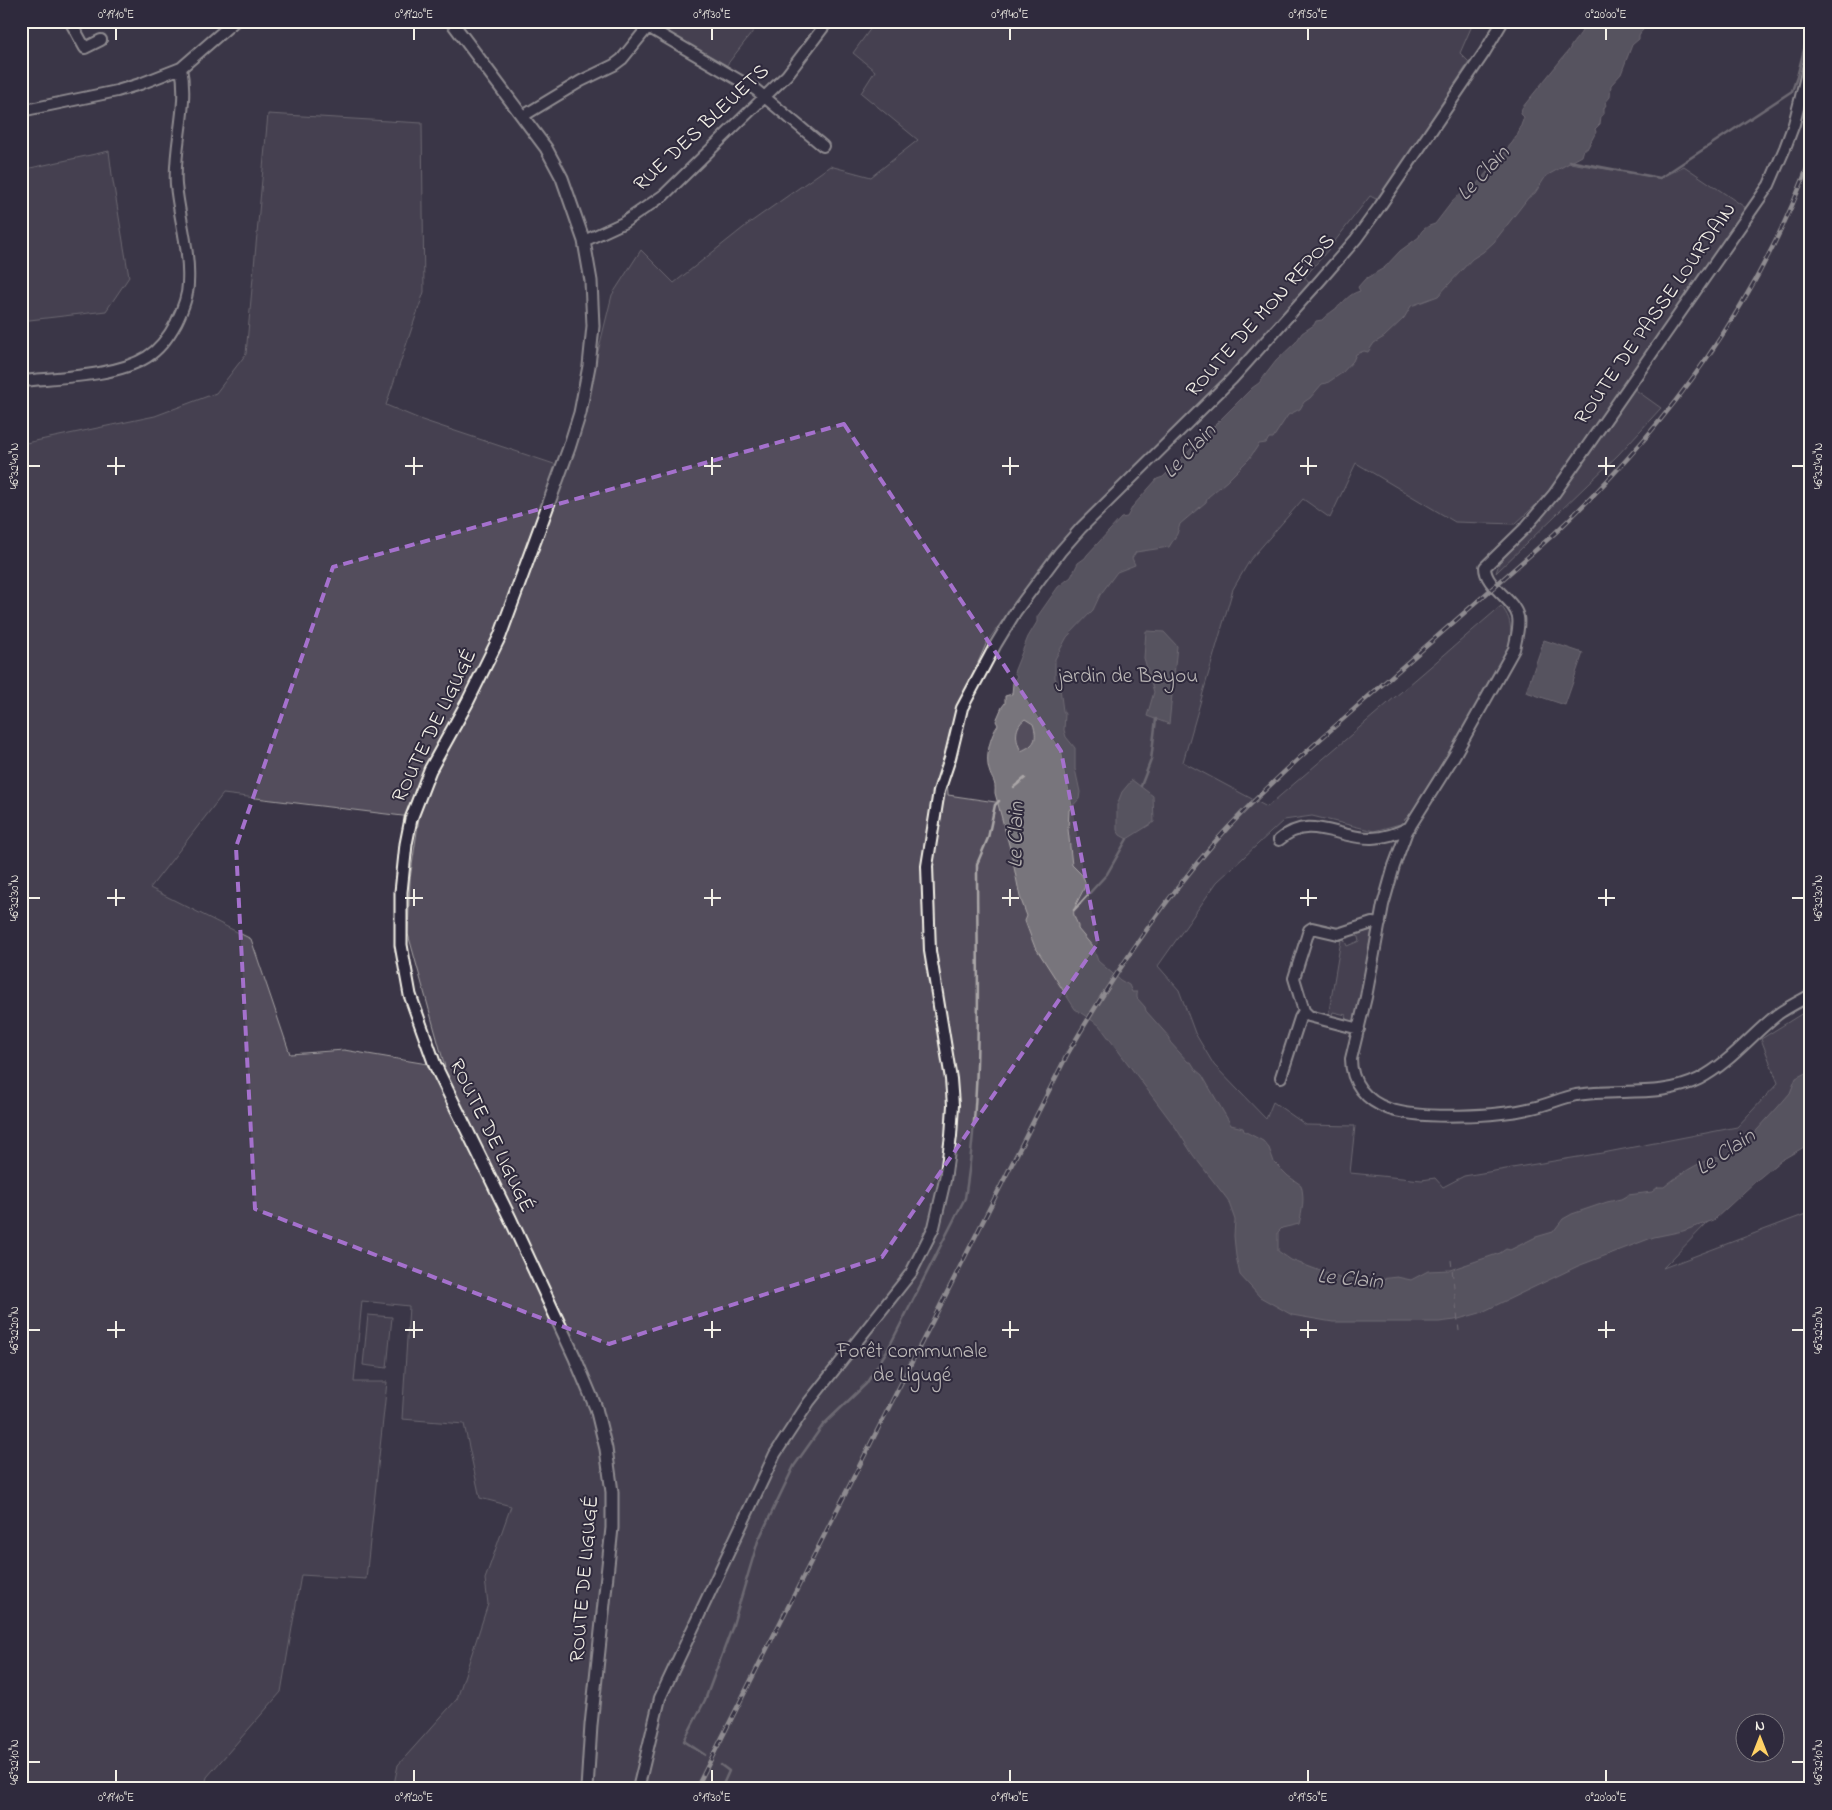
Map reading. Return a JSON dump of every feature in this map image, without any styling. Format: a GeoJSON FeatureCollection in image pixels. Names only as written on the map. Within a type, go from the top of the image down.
{"type":"FeatureCollection","features":[{"type":"Feature","properties":{"kind":"street"},"geometry":{"type":"LineString","coordinates":[[70,21],[85,48],[101,40]]}},
{"type":"Feature","properties":{"kind":"street"},"geometry":{"type":"LineString","coordinates":[[21,111],[117,91],[181,68],[235,21]]}},
{"type":"Feature","properties":{"kind":"street","name":"ROUTE DE LIGUGÉ"},"geometry":{"type":"LineString","coordinates":[[451,21],[546,148],[562,178],[584,241],[591,281],[593,326],[589,366],[580,413],[500,636],[430,770],[411,819],[406,844],[401,910],[402,945],[410,996],[435,1065],[510,1218],[575,1358],[596,1408],[606,1449],[612,1492],[612,1528],[591,1724],[587,1789]]}},
{"type":"Feature","properties":{"kind":"street","name":"RUE DES BLEUETS"},"geometry":{"type":"LineString","coordinates":[[584,241],[623,222],[664,194],[787,75],[828,21]]}},
{"type":"Feature","properties":{"kind":"street","name":"ROUTE DE MON REPOS"},"geometry":{"type":"LineString","coordinates":[[638,1789],[660,1698],[775,1454],[814,1396],[911,1273],[934,1227],[951,1136],[953,1105],[951,1079],[930,951],[927,866],[939,792],[950,758],[962,708],[1016,611],[1081,528],[1232,379],[1356,239],[1484,53],[1503,21]]}},
{"type":"Feature","properties":{"kind":"street"},"geometry":{"type":"LineString","coordinates":[[523,116],[580,81],[614,65],[622,59],[650,24],[756,90],[823,146]]}},
{"type":"Feature","properties":{"kind":"street","name":"ROUTE DE PASSE LOURDAIN"},"geometry":{"type":"LineString","coordinates":[[1410,827],[1454,756],[1514,649],[1518,616],[1514,608],[1486,574],[1485,567],[1525,528],[1554,494],[1769,185],[1786,148],[1794,124],[1811,57]]}},
{"type":"Feature","properties":{"kind":"street"},"geometry":{"type":"LineString","coordinates":[[21,381],[109,372],[148,357],[170,334],[181,312],[188,284],[187,257],[176,184],[183,92],[181,68]]}},
{"type":"Feature","properties":{"kind":"street"},"geometry":{"type":"LineString","coordinates":[[1279,840],[1289,832],[1306,827],[1371,839],[1393,834],[1410,827]]}},
{"type":"Feature","properties":{"kind":"street"},"geometry":{"type":"LineString","coordinates":[[1410,827],[1394,866],[1351,1059],[1351,1069],[1355,1083],[1363,1093],[1389,1109],[1412,1114],[1486,1114],[1532,1108],[1576,1095],[1673,1088],[1688,1083],[1722,1065],[1778,1014],[1811,995]]}},
{"type":"Feature","properties":{"kind":"street"},"geometry":{"type":"LineString","coordinates":[[1359,1029],[1309,1016],[1304,1011],[1294,978],[1309,930],[1312,928],[1338,934],[1372,923],[1380,924]]}},
{"type":"Feature","properties":{"kind":"street"},"geometry":{"type":"LineString","coordinates":[[1281,1077],[1304,1011]]}},
{"type":"Feature","properties":{"kind":"highlighted area"},"geometry":{"type":"Polygon","coordinates":[[[844,424],[1061,751],[1098,943],[882,1257],[609,1344],[255,1209],[236,847],[333,567],[844,424]]]}},
{"type":"Feature","properties":{"kind":"green space"},"geometry":{"type":"Polygon","coordinates":[[[661,21],[761,21],[726,66],[666,34],[659,24],[661,21]]]}},
{"type":"Feature","properties":{"kind":"green space","name":"Forêt communale de Ligugé"},"geometry":{"type":"Polygon","coordinates":[[[876,21],[1474,21],[1460,53],[1469,62],[1378,200],[1370,196],[1305,277],[1310,285],[1222,382],[1064,540],[1029,583],[987,642],[956,713],[946,756],[948,795],[1009,804],[1012,725],[1076,605],[1540,158],[1660,178],[1684,166],[1746,208],[1549,493],[1515,524],[1455,522],[1356,463],[1330,518],[1303,499],[1250,560],[1233,589],[1183,762],[1267,807],[1501,606],[1509,619],[1511,631],[1506,659],[1411,813],[1400,824],[1374,831],[1312,816],[1284,820],[1217,882],[1158,966],[1179,990],[1195,1033],[1214,1065],[1266,1119],[1273,1102],[1306,1125],[1355,1126],[1350,1173],[1422,1180],[1435,1178],[1443,1187],[1464,1176],[1608,1152],[1737,1127],[1778,1083],[1761,1039],[1811,1008],[1811,1117],[1663,1268],[1811,1212],[1811,1789],[393,1789],[398,1765],[457,1699],[488,1604],[485,1579],[511,1506],[480,1498],[464,1424],[402,1419],[409,1306],[362,1301],[354,1382],[387,1382],[366,1579],[301,1575],[281,1692],[207,1777],[204,1789],[21,1789],[21,444],[155,416],[216,393],[246,354],[268,114],[422,123],[424,292],[386,405],[422,420],[569,469],[612,295],[641,250],[674,283],[748,224],[830,166],[871,177],[918,140],[861,93],[875,71],[853,53],[876,21]],[[223,794],[150,888],[251,939],[290,1054],[344,1050],[445,1067],[408,934],[410,879],[419,818],[223,794]]]}},
{"type":"Feature","properties":{"kind":"green space"},"geometry":{"type":"Polygon","coordinates":[[[109,151],[129,277],[106,311],[21,321],[21,170],[109,151]]]}},
{"type":"Feature","properties":{"kind":"green space"},"geometry":{"type":"Polygon","coordinates":[[[1633,388],[1661,408],[1618,455],[1496,573],[1499,563],[1570,481],[1633,388]]]}},
{"type":"Feature","properties":{"kind":"green space"},"geometry":{"type":"Polygon","coordinates":[[[1372,930],[1356,1020],[1351,1022],[1345,1021],[1346,1015],[1333,1012],[1331,1018],[1328,1017],[1341,940],[1344,939],[1347,946],[1359,941],[1357,934],[1372,930]]]}},
{"type":"Feature","properties":{"kind":"green space"},"geometry":{"type":"Polygon","coordinates":[[[368,1315],[392,1317],[387,1368],[363,1365],[368,1315]]]}},
{"type":"Feature","properties":{"kind":"water","name":"Le Clain"},"geometry":{"type":"Polygon","coordinates":[[[1585,21],[1648,21],[1639,35],[1639,39],[1632,45],[1621,74],[1611,85],[1610,97],[1605,103],[1604,114],[1601,116],[1600,124],[1595,129],[1596,132],[1587,149],[1584,149],[1582,156],[1546,176],[1535,193],[1528,198],[1494,242],[1472,259],[1438,296],[1411,306],[1404,318],[1384,337],[1374,343],[1368,352],[1364,351],[1356,354],[1353,361],[1342,373],[1327,383],[1322,384],[1304,402],[1300,409],[1288,415],[1273,438],[1269,438],[1266,443],[1259,444],[1249,459],[1208,497],[1206,502],[1180,524],[1177,534],[1169,547],[1136,552],[1132,558],[1135,565],[1117,572],[1100,595],[1093,610],[1067,637],[1055,659],[1055,678],[1060,688],[1065,714],[1064,730],[1066,737],[1075,748],[1075,769],[1080,792],[1079,799],[1069,810],[1068,829],[1072,865],[1082,875],[1086,883],[1075,906],[1074,915],[1078,929],[1093,947],[1098,961],[1120,980],[1129,985],[1132,992],[1137,992],[1137,998],[1170,1038],[1170,1042],[1202,1075],[1231,1125],[1243,1128],[1244,1131],[1263,1141],[1269,1148],[1274,1162],[1288,1176],[1301,1185],[1303,1200],[1299,1224],[1282,1228],[1278,1232],[1278,1251],[1291,1260],[1342,1279],[1360,1278],[1364,1281],[1397,1277],[1411,1280],[1428,1271],[1450,1270],[1500,1253],[1506,1249],[1510,1250],[1536,1237],[1553,1232],[1563,1219],[1572,1214],[1621,1199],[1628,1195],[1652,1192],[1658,1187],[1664,1187],[1694,1166],[1714,1158],[1729,1157],[1729,1153],[1748,1140],[1790,1093],[1796,1078],[1811,1070],[1811,1143],[1780,1161],[1714,1220],[1683,1231],[1654,1237],[1578,1266],[1480,1313],[1439,1322],[1333,1322],[1292,1315],[1260,1297],[1240,1275],[1234,1236],[1235,1220],[1228,1200],[1099,1025],[1075,1009],[1034,945],[1025,921],[1027,916],[1020,897],[1011,852],[989,770],[989,747],[998,725],[996,721],[1005,703],[1005,696],[1012,694],[1013,683],[1017,676],[1014,672],[1028,637],[1037,622],[1037,617],[1058,587],[1071,577],[1078,563],[1085,558],[1121,518],[1127,517],[1133,506],[1157,479],[1163,477],[1259,383],[1302,333],[1314,325],[1316,321],[1322,320],[1349,296],[1360,291],[1358,287],[1365,279],[1384,268],[1400,251],[1419,237],[1423,230],[1435,224],[1455,198],[1460,194],[1469,193],[1512,143],[1518,134],[1524,117],[1521,114],[1522,108],[1569,50],[1584,26],[1585,21]],[[1025,719],[1017,730],[1021,751],[1034,741],[1033,724],[1025,719]]]}},
{"type":"Feature","properties":{"kind":"water"},"geometry":{"type":"Polygon","coordinates":[[[1146,631],[1164,632],[1177,646],[1169,724],[1147,716],[1154,692],[1144,658],[1146,631]]]}},
{"type":"Feature","properties":{"kind":"water"},"geometry":{"type":"Polygon","coordinates":[[[1544,640],[1583,653],[1565,705],[1526,692],[1544,640]]]}},
{"type":"Feature","properties":{"kind":"water"},"geometry":{"type":"Polygon","coordinates":[[[1132,780],[1153,796],[1154,822],[1127,839],[1120,835],[1117,830],[1117,805],[1122,792],[1132,780]]]}},
{"type":"Feature","properties":{"kind":"waterway"},"geometry":{"type":"LineString","coordinates":[[1569,161],[1660,178],[1792,91],[1811,22]]}},
{"type":"Feature","properties":{"kind":"waterway"},"geometry":{"type":"LineString","coordinates":[[1141,786],[1151,760],[1156,719]]}},
{"type":"Feature","properties":{"kind":"waterway"},"geometry":{"type":"LineString","coordinates":[[1014,787],[1025,778]]}},
{"type":"Feature","properties":{"kind":"waterway","name":"Le Clain"},"geometry":{"type":"LineString","coordinates":[[705,1755],[684,1741],[705,1700],[732,1628],[758,1541],[794,1466],[823,1425],[866,1384],[888,1349],[965,1198],[971,1157],[977,1073],[977,864],[988,838],[995,805],[999,801]]}},
{"type":"Feature","properties":{"kind":"waterway"},"geometry":{"type":"LineString","coordinates":[[1074,910],[1107,874],[1127,839]]}},
{"type":"Feature","properties":{"kind":"waterway"},"geometry":{"type":"LineString","coordinates":[[721,1765],[729,1771],[721,1789]]}},
{"type":"Feature","properties":{"kind":"ferry route"},"geometry":{"type":"LineString","coordinates":[[1451,1260],[1459,1331]]}},
{"type":"Feature","properties":{"kind":"railway"},"geometry":{"type":"LineString","coordinates":[[696,1789],[1068,1053],[1136,945],[1193,868],[1250,804],[1328,732],[1555,533],[1635,450],[1705,361],[1736,313],[1764,264],[1789,212],[1811,158]]}},
{"type":"Feature","properties":{"kind":"park label","name":"jardin de Bayou"},"geometry":{"type":"Point","coordinates":[1128,677]}}]}
